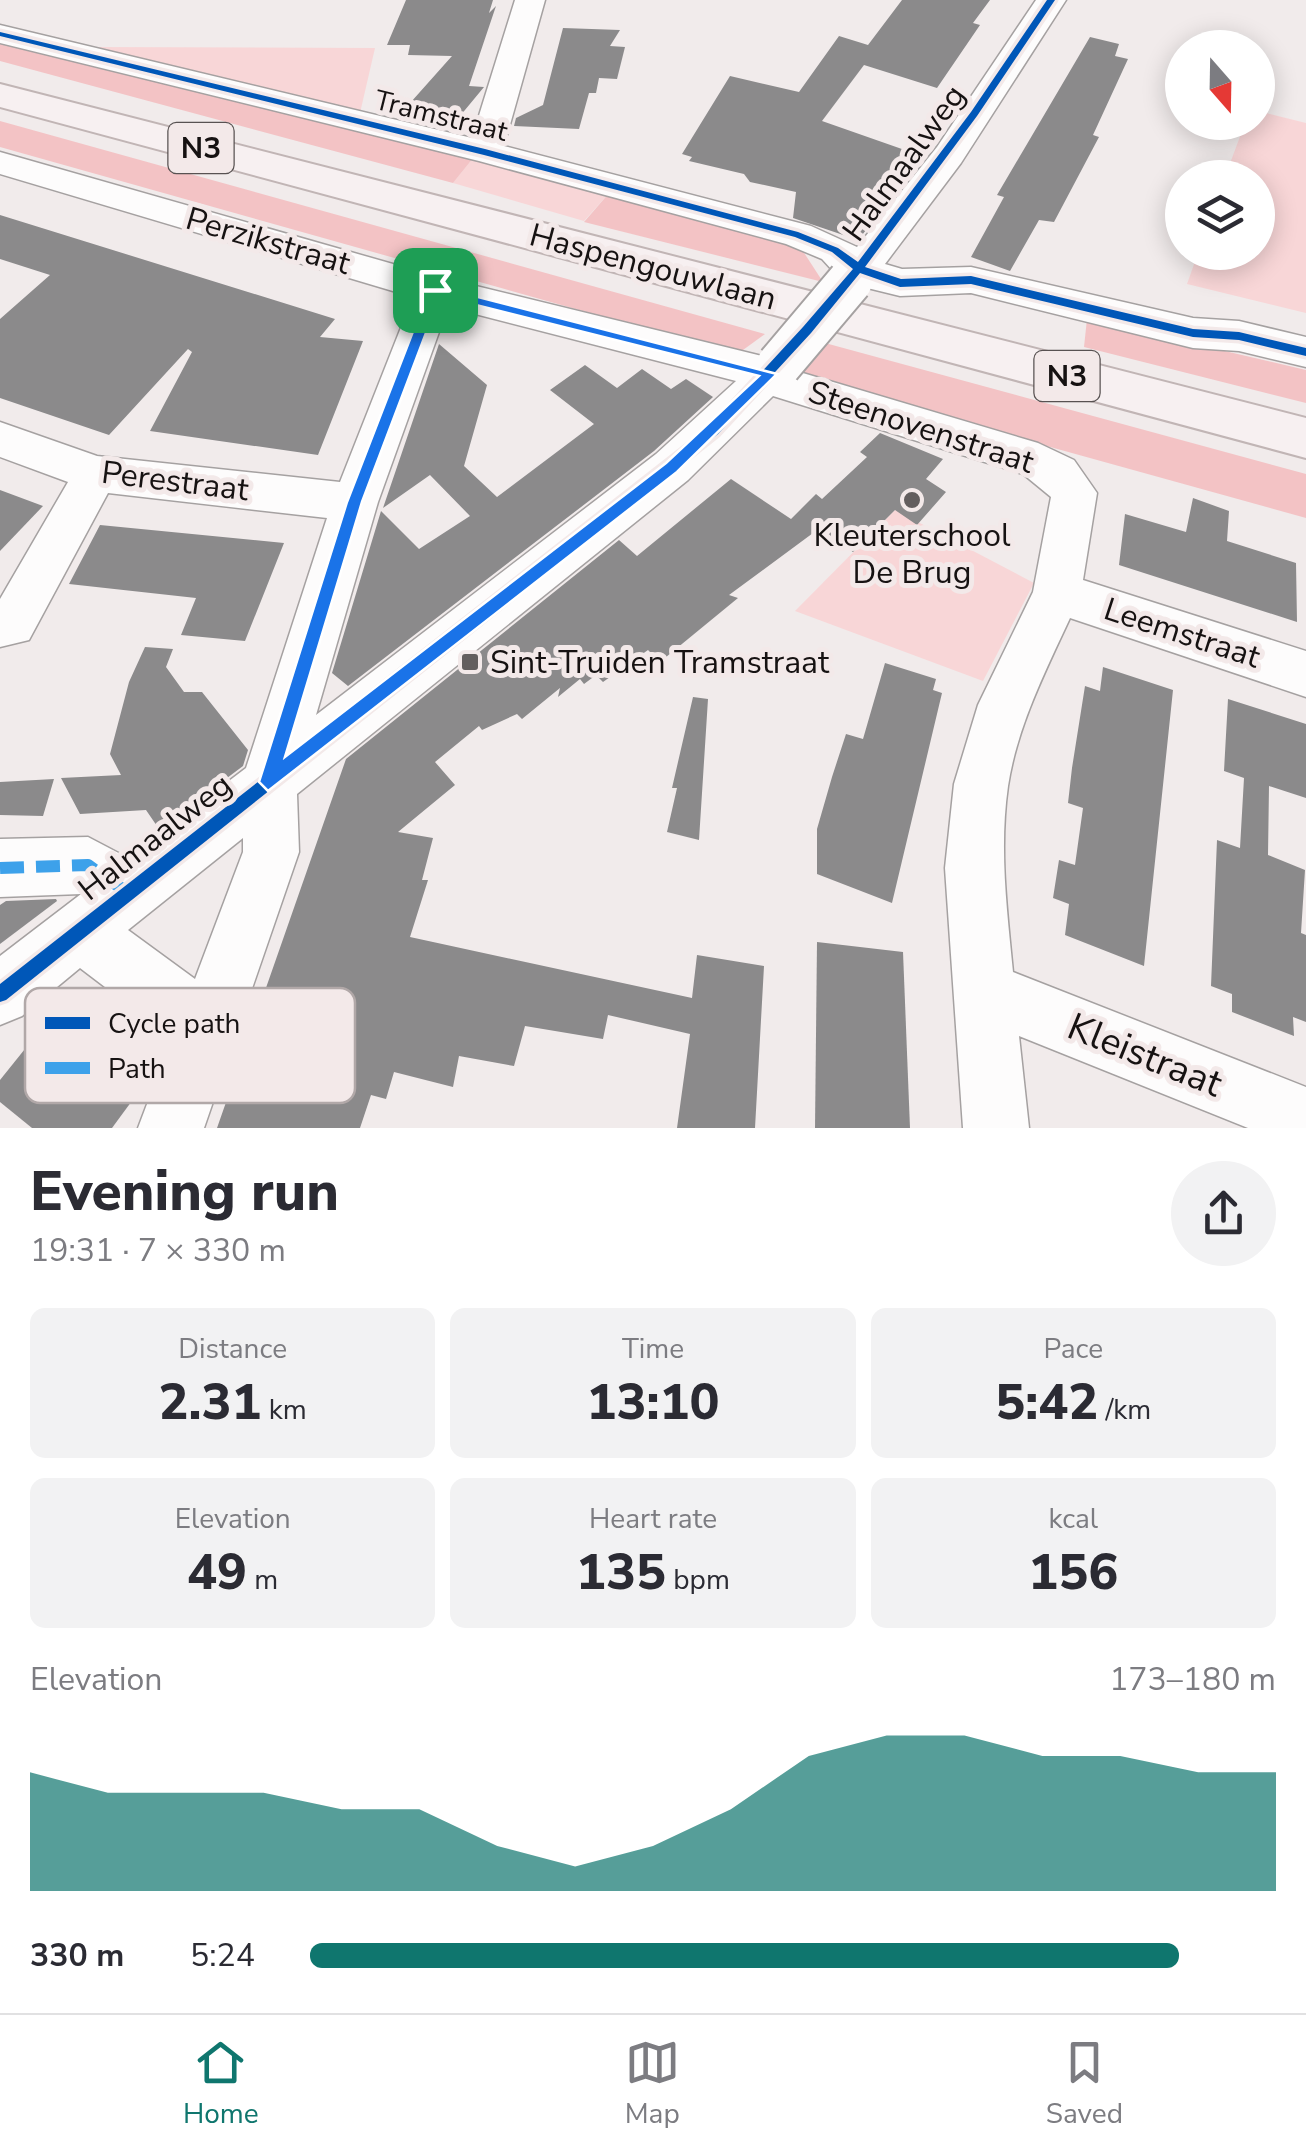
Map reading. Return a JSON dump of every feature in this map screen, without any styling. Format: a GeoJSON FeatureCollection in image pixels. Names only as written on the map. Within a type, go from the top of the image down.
{"type":"FeatureCollection","features":[{"type":"Feature","properties":{"kind":"main road","name":"Haspengouwlaan"},"geometry":{"type":"LineString","coordinates":[[0,95],[1306,438]]}},
{"type":"Feature","properties":{"kind":"street","name":"Tramstraat"},"geometry":{"type":"LineString","coordinates":[[485,152],[530,0]]}},
{"type":"Feature","properties":{"kind":"street","name":"Halmaalweg"},"geometry":{"type":"LineString","coordinates":[[0,994],[672,467],[772,372],[858,271],[949,155],[1050,0]]}},
{"type":"Feature","properties":{"kind":"street","name":"Tramstraat"},"geometry":{"type":"LineString","coordinates":[[0,34],[485,152],[798,236],[835,250],[858,271],[900,283],[971,280],[1193,333],[1239,336],[1306,352]]}},
{"type":"Feature","properties":{"kind":"street","name":"Perzikstraat"},"geometry":{"type":"LineString","coordinates":[[0,163],[435,290],[772,372]]}},
{"type":"Feature","properties":{"kind":"street"},"geometry":{"type":"LineString","coordinates":[[222,988],[270,852],[268,782],[354,502],[435,290]]}},
{"type":"Feature","properties":{"kind":"street","name":"Steenovenstraat"},"geometry":{"type":"LineString","coordinates":[[772,372],[1038,461],[1058,473],[1074,494],[1057,593],[1004,705],[981,784],[974,868],[996,1128]]}},
{"type":"Feature","properties":{"kind":"street","name":"Perestraat"},"geometry":{"type":"LineString","coordinates":[[0,438],[96,474],[354,502]]}},
{"type":"Feature","properties":{"kind":"street"},"geometry":{"type":"LineString","coordinates":[[0,626],[12,624],[96,474]]}},
{"type":"Feature","properties":{"kind":"street","name":"Leemstraat"},"geometry":{"type":"LineString","coordinates":[[1057,593],[1306,674]]}},
{"type":"Feature","properties":{"kind":"street"},"geometry":{"type":"LineString","coordinates":[[0,868],[88,864],[128,893]]}},
{"type":"Feature","properties":{"kind":"street"},"geometry":{"type":"LineString","coordinates":[[80,931],[157,988]]}},
{"type":"Feature","properties":{"kind":"street","name":"Kleistraat"},"geometry":{"type":"LineString","coordinates":[[983,991],[1306,1120]]}},
{"type":"Feature","properties":{"kind":"street"},"geometry":{"type":"LineString","coordinates":[[170,1128],[179,1103]]}},
{"type":"Feature","properties":{"kind":"shaded area"},"geometry":{"type":"Polygon","coordinates":[[[0,44],[474,157],[453,183],[0,61],[0,44]]]}},
{"type":"Feature","properties":{"kind":"shaded area"},"geometry":{"type":"Polygon","coordinates":[[[85,47],[375,48],[360,113],[85,47]]]}},
{"type":"Feature","properties":{"kind":"shaded area"},"geometry":{"type":"Polygon","coordinates":[[[1275,115],[1306,123],[1306,313],[1187,284],[1192,270],[1275,270],[1275,160],[1231,160],[1239,140],[1275,140],[1275,115]]]}},
{"type":"Feature","properties":{"kind":"shaded area"},"geometry":{"type":"Polygon","coordinates":[[[0,121],[765,334],[743,350],[725,351],[0,147],[0,121]]]}},
{"type":"Feature","properties":{"kind":"shaded area"},"geometry":{"type":"Polygon","coordinates":[[[474,157],[610,192],[584,221],[453,183],[474,157]]]}},
{"type":"Feature","properties":{"kind":"shaded area"},"geometry":{"type":"Polygon","coordinates":[[[610,192],[799,245],[823,282],[584,222],[610,192]]]}},
{"type":"Feature","properties":{"kind":"shaded area"},"geometry":{"type":"Polygon","coordinates":[[[1087,319],[1306,370],[1306,403],[1084,347],[1087,319]]]}},
{"type":"Feature","properties":{"kind":"shaded area"},"geometry":{"type":"Polygon","coordinates":[[[825,343],[1306,474],[1306,518],[795,376],[825,343]]]}},
{"type":"Feature","properties":{"kind":"shaded area"},"geometry":{"type":"Polygon","coordinates":[[[895,510],[1034,583],[983,681],[795,611],[895,510]]]}},
{"type":"Feature","properties":{"kind":"building"},"geometry":{"type":"Polygon","coordinates":[[[406,0],[493,0],[489,13],[496,6],[469,86],[484,87],[460,116],[411,102],[452,56],[408,55],[410,45],[387,45],[406,0]]]}},
{"type":"Feature","properties":{"kind":"building"},"geometry":{"type":"Polygon","coordinates":[[[902,0],[990,0],[973,23],[980,25],[937,88],[864,65],[822,121],[919,155],[903,176],[865,208],[879,214],[858,240],[793,218],[796,192],[750,182],[744,174],[689,161],[692,157],[682,154],[730,76],[799,92],[839,36],[868,45],[902,0]]]}},
{"type":"Feature","properties":{"kind":"building"},"geometry":{"type":"Polygon","coordinates":[[[563,28],[620,30],[610,46],[625,47],[617,79],[599,78],[596,93],[589,93],[579,129],[514,126],[516,118],[543,105],[563,28]]]}},
{"type":"Feature","properties":{"kind":"building"},"geometry":{"type":"Polygon","coordinates":[[[1090,37],[1119,44],[1115,56],[1128,59],[1093,135],[1099,137],[1054,222],[1039,220],[1010,271],[971,257],[1004,197],[997,195],[1090,37]]]}},
{"type":"Feature","properties":{"kind":"building"},"geometry":{"type":"Polygon","coordinates":[[[0,215],[335,319],[320,337],[363,341],[318,455],[150,431],[192,352],[188,349],[109,435],[0,398],[0,319],[50,275],[0,259],[0,215]]]}},
{"type":"Feature","properties":{"kind":"building"},"geometry":{"type":"Polygon","coordinates":[[[439,344],[487,385],[464,466],[497,497],[594,424],[550,390],[585,365],[617,388],[642,369],[671,389],[686,379],[713,397],[654,451],[348,686],[332,673],[381,511],[419,549],[470,516],[430,475],[383,508],[439,344]]]}},
{"type":"Feature","properties":{"kind":"building"},"geometry":{"type":"Polygon","coordinates":[[[880,433],[943,459],[926,479],[946,492],[917,525],[895,510],[853,552],[826,533],[832,519],[729,595],[738,598],[660,662],[648,650],[603,682],[596,675],[584,684],[580,679],[558,697],[560,688],[522,719],[517,714],[482,730],[479,726],[435,762],[455,785],[398,832],[433,838],[422,880],[428,880],[410,937],[692,998],[697,955],[764,966],[755,1128],[677,1128],[690,1034],[608,1015],[603,1039],[525,1026],[514,1066],[459,1056],[453,1087],[394,1072],[386,1099],[371,1095],[360,1128],[217,1128],[226,1103],[355,1103],[355,988],[266,988],[346,759],[619,540],[637,556],[731,479],[791,519],[816,494],[822,499],[867,457],[860,452],[880,433]]]}},
{"type":"Feature","properties":{"kind":"building"},"geometry":{"type":"Polygon","coordinates":[[[0,490],[43,506],[0,551],[0,490]]]}},
{"type":"Feature","properties":{"kind":"building"},"geometry":{"type":"Polygon","coordinates":[[[1193,498],[1229,511],[1227,541],[1296,563],[1297,622],[1119,565],[1125,514],[1186,532],[1193,498]]]}},
{"type":"Feature","properties":{"kind":"building"},"geometry":{"type":"Polygon","coordinates":[[[100,525],[284,543],[245,641],[181,635],[196,598],[69,584],[100,525]]]}},
{"type":"Feature","properties":{"kind":"building"},"geometry":{"type":"Polygon","coordinates":[[[145,647],[173,649],[166,667],[184,692],[202,692],[248,750],[243,766],[159,829],[146,810],[80,814],[61,778],[121,775],[110,754],[129,682],[145,647]]]}},
{"type":"Feature","properties":{"kind":"building"},"geometry":{"type":"Polygon","coordinates":[[[885,663],[936,679],[933,690],[942,693],[892,903],[817,874],[817,829],[832,777],[846,734],[863,739],[885,663]]]}},
{"type":"Feature","properties":{"kind":"building"},"geometry":{"type":"Polygon","coordinates":[[[1103,667],[1173,690],[1144,966],[1065,935],[1069,904],[1053,898],[1059,860],[1075,865],[1083,808],[1068,803],[1072,768],[1085,686],[1100,691],[1103,667]]]}},
{"type":"Feature","properties":{"kind":"building"},"geometry":{"type":"Polygon","coordinates":[[[693,697],[708,699],[699,840],[667,832],[677,788],[672,788],[693,697]]]}},
{"type":"Feature","properties":{"kind":"building"},"geometry":{"type":"Polygon","coordinates":[[[1228,699],[1306,724],[1306,798],[1269,786],[1268,855],[1305,870],[1301,933],[1306,935],[1306,1022],[1293,1017],[1294,1036],[1232,1012],[1232,994],[1211,986],[1217,840],[1240,848],[1244,778],[1224,771],[1228,699]]]}},
{"type":"Feature","properties":{"kind":"building"},"geometry":{"type":"Polygon","coordinates":[[[54,779],[43,816],[0,815],[0,782],[54,779]]]}},
{"type":"Feature","properties":{"kind":"building"},"geometry":{"type":"Polygon","coordinates":[[[56,899],[0,944],[0,905],[6,901],[56,899]]]}},
{"type":"Feature","properties":{"kind":"building"},"geometry":{"type":"Polygon","coordinates":[[[817,942],[903,952],[910,1128],[815,1128],[817,942]]]}},
{"type":"Feature","properties":{"kind":"building"},"geometry":{"type":"Polygon","coordinates":[[[25,1049],[25,1103],[130,1103],[112,1128],[32,1128],[0,1102],[0,1080],[25,1049]]]}},
{"type":"Feature","properties":{"kind":"marked path"},"geometry":{"type":"LineString","coordinates":[[0,868],[88,865],[128,893]]}},
{"type":"Feature","properties":{"kind":"cycle path"},"geometry":{"type":"LineString","coordinates":[[0,994],[714,431],[851,278],[934,170],[1051,0]]}},
{"type":"Feature","properties":{"kind":"cycle path"},"geometry":{"type":"LineString","coordinates":[[0,34],[485,152],[798,235],[835,250],[860,269],[900,283],[971,280],[1193,333],[1239,336],[1306,352]]}},
{"type":"Feature","properties":{"kind":"place","name":"Kleuterschool De Brug"},"geometry":{"type":"Point","coordinates":[912,500]}},
{"type":"Feature","properties":{"kind":"place","name":"Sint-Truiden Tramstraat"},"geometry":{"type":"Point","coordinates":[470,662]}},
{"type":"Feature","properties":{"kind":"route"},"geometry":{"type":"LineString","coordinates":[[435,290],[770,374],[672,467],[268,782],[354,502],[435,290]]}}]}
